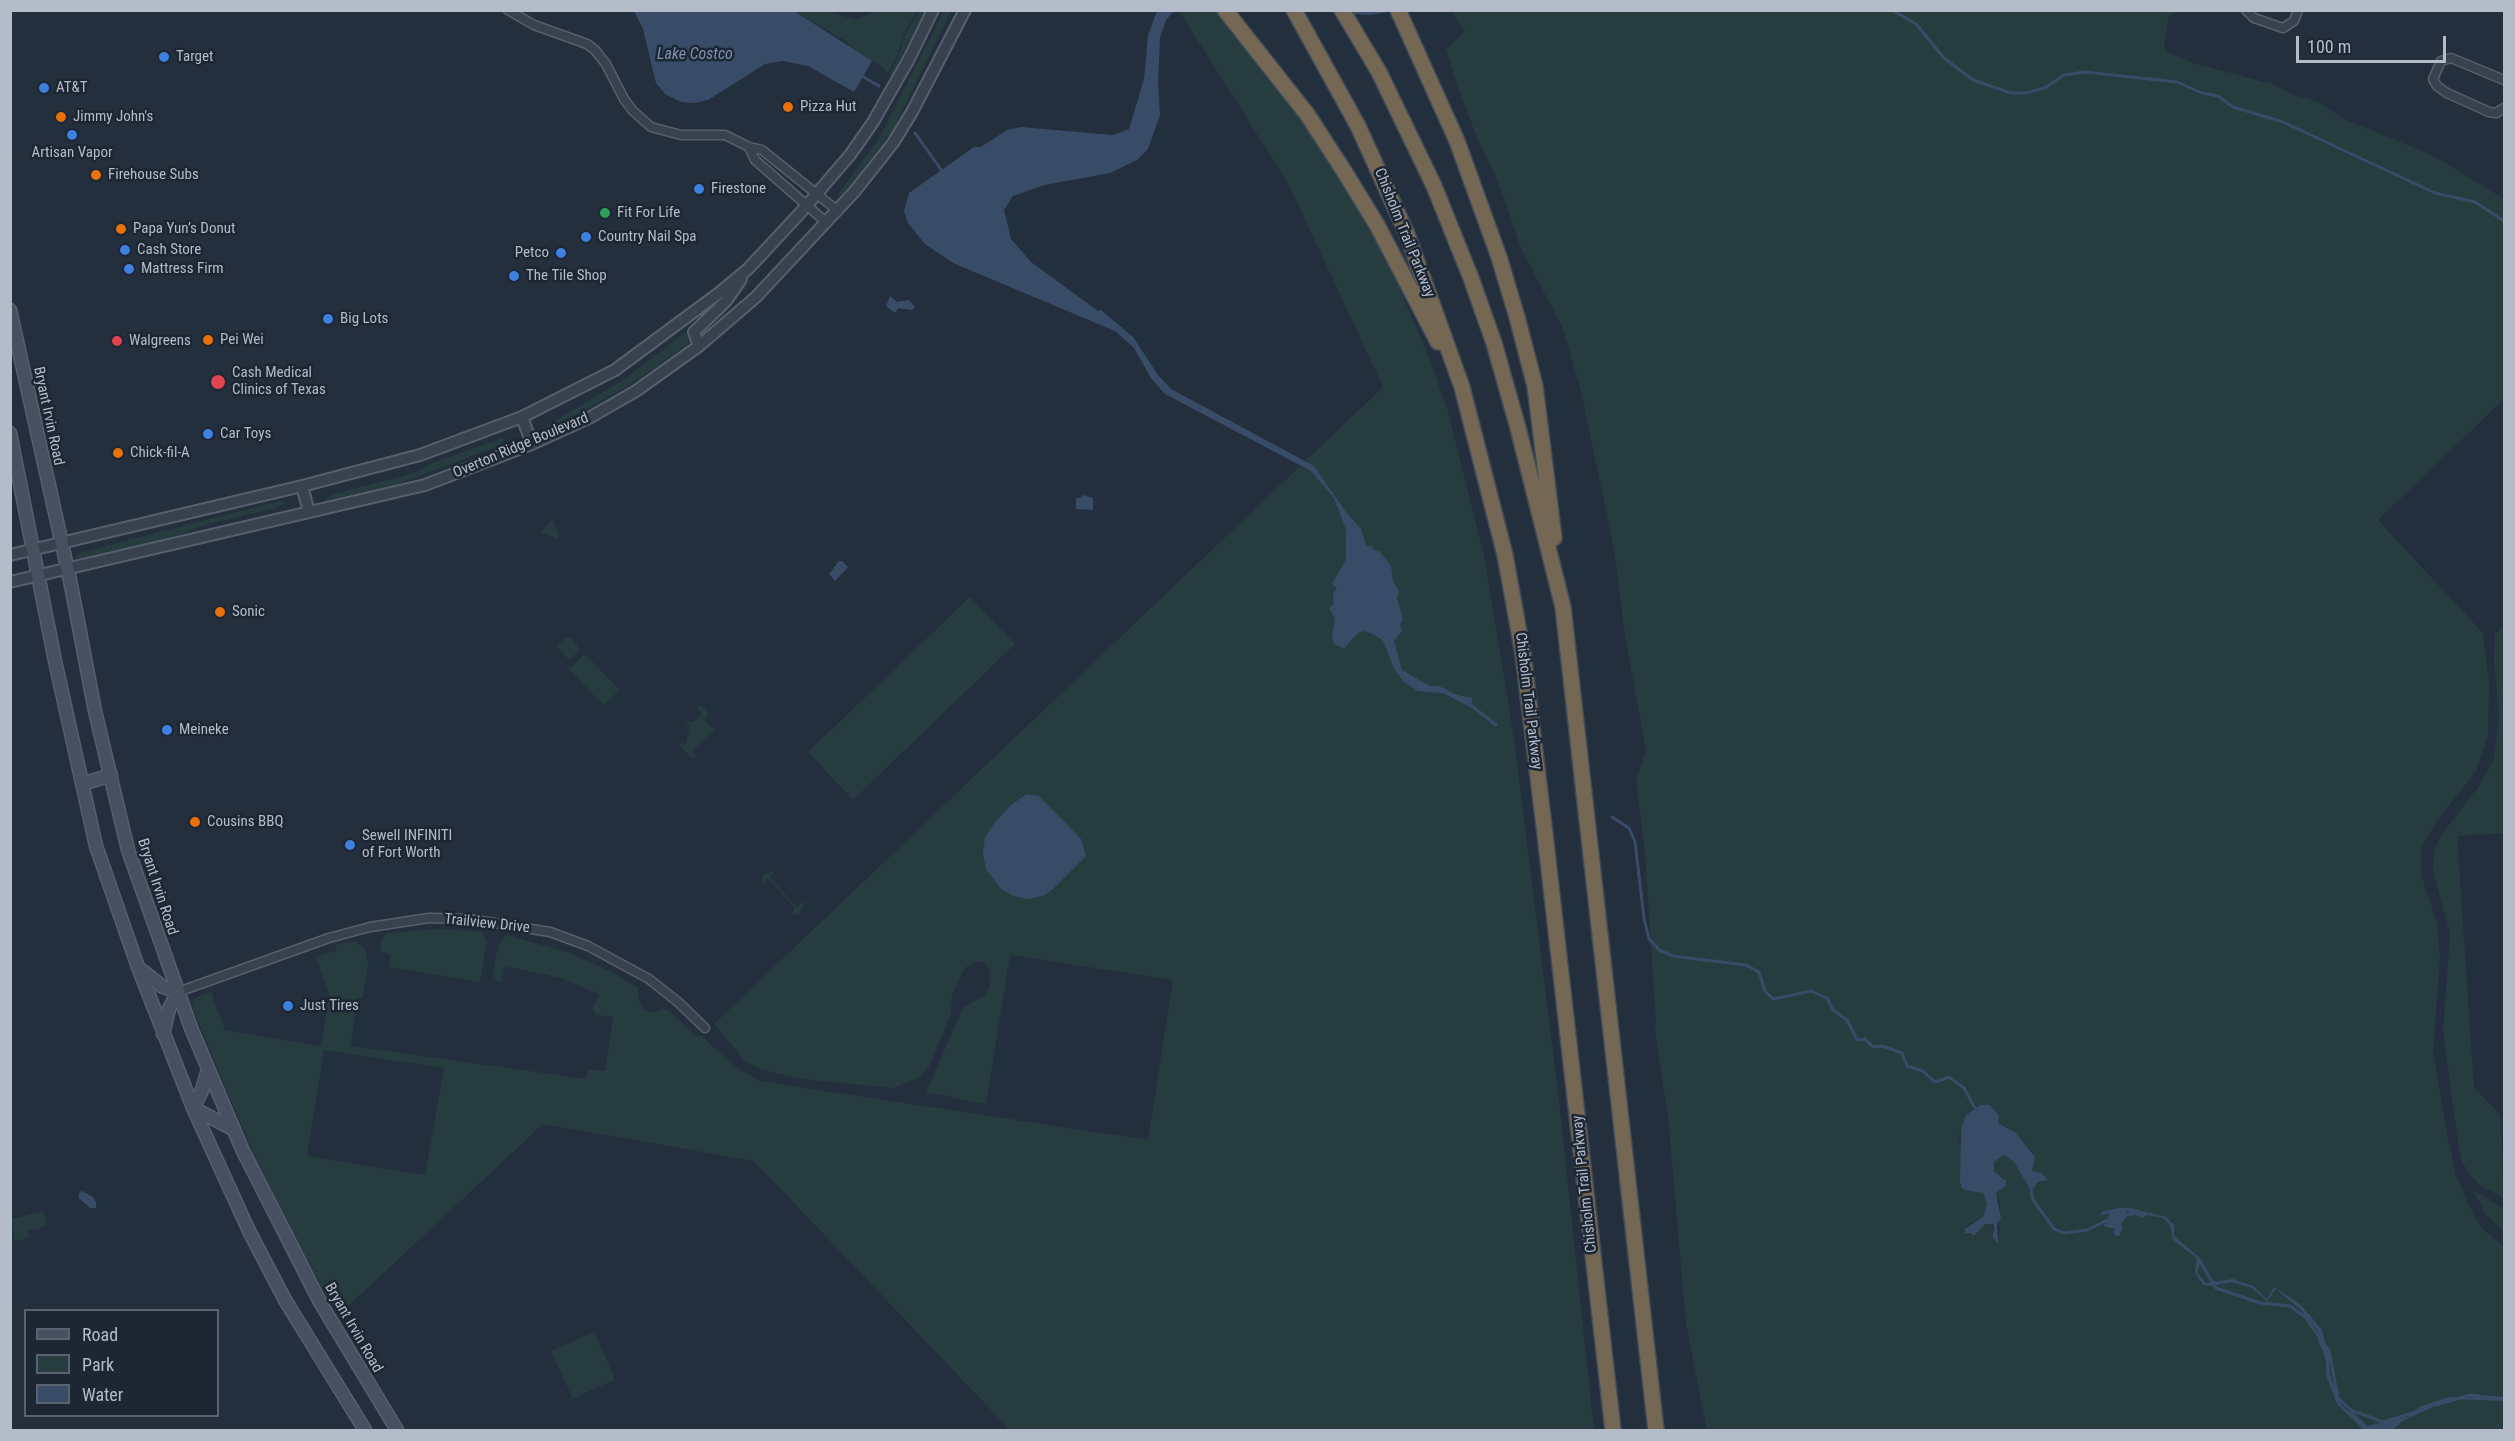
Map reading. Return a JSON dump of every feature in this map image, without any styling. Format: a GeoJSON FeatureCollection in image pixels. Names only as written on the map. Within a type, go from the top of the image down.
{"type":"FeatureCollection","features":[{"type":"Feature","properties":{"kind":"highway"},"geometry":{"type":"LineString","coordinates":[[1225,10],[1307,114],[1377,225],[1462,387]]}},
{"type":"Feature","properties":{"kind":"highway","name":"Chisholm Trail Parkway"},"geometry":{"type":"LineString","coordinates":[[1294,10],[1358,126],[1407,234],[1462,387],[1503,544],[1523,654],[1613,1430]]}},
{"type":"Feature","properties":{"kind":"highway"},"geometry":{"type":"LineString","coordinates":[[1342,10],[1379,72]]}},
{"type":"Feature","properties":{"kind":"highway"},"geometry":{"type":"LineString","coordinates":[[1348,10],[1406,127],[1461,251],[1494,343],[1563,607]]}},
{"type":"Feature","properties":{"kind":"highway"},"geometry":{"type":"LineString","coordinates":[[1398,10],[1442,105],[1478,196],[1535,386],[1563,607],[1656,1431]]}},
{"type":"Feature","properties":{"kind":"main road","name":"Bryant Irvin Road"},"geometry":{"type":"LineString","coordinates":[[10,310],[68,570],[95,711],[128,850],[177,992],[233,1129],[321,1304],[397,1431]]}},
{"type":"Feature","properties":{"kind":"main road"},"geometry":{"type":"LineString","coordinates":[[10,433],[96,846],[162,1035],[227,1185],[285,1300],[365,1431]]}},
{"type":"Feature","properties":{"kind":"main road"},"geometry":{"type":"LineString","coordinates":[[82,784],[111,775]]}},
{"type":"Feature","properties":{"kind":"main road"},"geometry":{"type":"LineString","coordinates":[[138,967],[163,987],[177,992],[169,1009],[162,1035]]}},
{"type":"Feature","properties":{"kind":"main road"},"geometry":{"type":"LineString","coordinates":[[193,1108],[201,1093],[208,1070]]}},
{"type":"Feature","properties":{"kind":"main road"},"geometry":{"type":"LineString","coordinates":[[193,1108],[233,1129]]}},
{"type":"Feature","properties":{"kind":"street"},"geometry":{"type":"LineString","coordinates":[[508,10],[534,25],[587,44],[595,50],[606,64],[624,99],[641,120],[651,127],[681,135],[725,135],[749,147],[762,150],[838,211]]}},
{"type":"Feature","properties":{"kind":"street","name":"Overton Ridge Boulevard"},"geometry":{"type":"LineString","coordinates":[[10,555],[302,486],[420,455],[522,417],[585,387],[635,357],[748,269],[817,194],[873,122],[909,59],[933,10]]}},
{"type":"Feature","properties":{"kind":"street","name":"Overton Ridge Boulevard"},"geometry":{"type":"LineString","coordinates":[[10,582],[425,484],[532,444],[608,407],[672,367],[699,346],[756,297],[838,211],[893,142],[924,92],[965,10]]}},
{"type":"Feature","properties":{"kind":"street"},"geometry":{"type":"LineString","coordinates":[[2246,10],[2254,18],[2283,28],[2294,21],[2298,10]]}},
{"type":"Feature","properties":{"kind":"street"},"geometry":{"type":"LineString","coordinates":[[2505,80],[2451,58],[2441,61],[2433,79],[2437,86],[2447,93],[2489,112],[2496,113],[2505,108]]}},
{"type":"Feature","properties":{"kind":"street"},"geometry":{"type":"LineString","coordinates":[[749,147],[755,160],[827,223]]}},
{"type":"Feature","properties":{"kind":"street"},"geometry":{"type":"LineString","coordinates":[[699,346],[694,332],[726,301],[748,269]]}},
{"type":"Feature","properties":{"kind":"street"},"geometry":{"type":"LineString","coordinates":[[522,417],[532,444]]}},
{"type":"Feature","properties":{"kind":"street"},"geometry":{"type":"LineString","coordinates":[[302,486],[309,512]]}},
{"type":"Feature","properties":{"kind":"street","name":"Trailview Drive"},"geometry":{"type":"LineString","coordinates":[[177,992],[329,938],[370,927],[429,918],[469,919],[550,932],[588,946],[650,979],[705,1028]]}},
{"type":"Feature","properties":{"kind":"green space"},"geometry":{"type":"Polygon","coordinates":[[[794,11],[831,11],[854,20],[879,11],[918,11],[903,35],[899,52],[887,74],[884,68],[857,52],[844,40],[794,11]]]}},
{"type":"Feature","properties":{"kind":"green space"},"geometry":{"type":"Polygon","coordinates":[[[920,11],[925,11],[891,76],[889,75],[901,51],[904,36],[920,11]]]}},
{"type":"Feature","properties":{"kind":"green space"},"geometry":{"type":"Polygon","coordinates":[[[944,11],[951,11],[895,126],[847,192],[836,197],[879,138],[944,11]]]}},
{"type":"Feature","properties":{"kind":"green space"},"geometry":{"type":"Polygon","coordinates":[[[1179,11],[1215,11],[1273,81],[1327,156],[1366,221],[1397,282],[1431,362],[1449,415],[1484,555],[1515,745],[1560,1110],[1594,1430],[1010,1430],[754,1161],[543,1124],[345,1309],[340,1303],[333,1306],[296,1240],[247,1139],[191,1004],[197,997],[211,992],[225,1030],[321,1046],[329,994],[316,957],[336,951],[336,945],[354,941],[365,948],[368,963],[363,998],[357,998],[351,1046],[586,1079],[588,1069],[605,1071],[613,1017],[597,1015],[592,1009],[600,995],[564,979],[520,969],[504,967],[502,982],[497,981],[493,975],[498,946],[506,935],[567,952],[614,973],[638,988],[639,1002],[645,1010],[652,1013],[663,1009],[669,1011],[735,1066],[759,1081],[1148,1140],[1173,980],[1010,955],[986,1104],[926,1092],[963,1008],[985,995],[989,988],[990,971],[986,964],[979,961],[966,967],[961,975],[952,995],[951,1014],[929,1067],[918,1078],[893,1088],[803,1079],[760,1069],[745,1061],[714,1024],[1383,387],[1288,183],[1179,11]],[[324,1050],[307,1156],[425,1175],[444,1068],[324,1050]]]}},
{"type":"Feature","properties":{"kind":"green space"},"geometry":{"type":"Polygon","coordinates":[[[1451,11],[2179,11],[2169,15],[2164,45],[2167,51],[2193,63],[2272,84],[2294,95],[2319,102],[2342,118],[2434,156],[2504,199],[2504,402],[2502,401],[2378,520],[2483,633],[2489,682],[2488,735],[2476,771],[2436,822],[2421,849],[2421,874],[2437,923],[2440,958],[2433,1052],[2456,1176],[2474,1216],[2484,1230],[2504,1247],[2504,1430],[1707,1430],[1686,1324],[1668,1116],[1655,1032],[1645,854],[1636,780],[1646,751],[1625,635],[1614,549],[1580,387],[1562,327],[1521,248],[1499,184],[1478,140],[1458,88],[1446,49],[1465,31],[1451,11]],[[1980,1105],[1969,1112],[1959,1137],[1963,1171],[1960,1182],[1962,1188],[1983,1193],[1987,1204],[1983,1217],[1967,1226],[1966,1233],[1973,1233],[1973,1237],[1977,1235],[1978,1229],[1989,1222],[1995,1229],[1992,1236],[1999,1237],[2000,1205],[1996,1193],[2005,1179],[1994,1171],[1994,1162],[2004,1155],[2015,1162],[2029,1187],[2043,1182],[2039,1174],[2032,1171],[2033,1153],[2030,1149],[2016,1133],[1998,1123],[1980,1105]]]}},
{"type":"Feature","properties":{"kind":"green space"},"geometry":{"type":"Polygon","coordinates":[[[766,263],[727,311],[701,335],[700,333],[766,263]]]}},
{"type":"Feature","properties":{"kind":"green space"},"geometry":{"type":"Polygon","coordinates":[[[692,327],[690,343],[631,384],[555,427],[543,428],[623,380],[692,327]]]}},
{"type":"Feature","properties":{"kind":"green space"},"geometry":{"type":"Polygon","coordinates":[[[503,438],[504,442],[496,447],[395,485],[324,501],[331,495],[414,473],[435,462],[503,438]]]}},
{"type":"Feature","properties":{"kind":"green space"},"geometry":{"type":"Polygon","coordinates":[[[280,501],[285,503],[276,508],[209,524],[172,537],[83,559],[75,557],[78,553],[280,501]]]}},
{"type":"Feature","properties":{"kind":"green space"},"geometry":{"type":"Polygon","coordinates":[[[553,519],[559,536],[557,539],[540,532],[553,519]]]}},
{"type":"Feature","properties":{"kind":"green space"},"geometry":{"type":"Polygon","coordinates":[[[970,597],[1015,644],[853,800],[808,752],[970,597]]]}},
{"type":"Feature","properties":{"kind":"green space"},"geometry":{"type":"Polygon","coordinates":[[[2504,627],[2504,833],[2457,836],[2474,1087],[2500,1115],[2504,1198],[2481,1186],[2472,1177],[2462,1162],[2459,1149],[2443,1032],[2450,933],[2433,871],[2434,851],[2440,837],[2479,786],[2494,759],[2499,718],[2494,661],[2495,634],[2504,627]]]}},
{"type":"Feature","properties":{"kind":"green space"},"geometry":{"type":"Polygon","coordinates":[[[567,637],[573,640],[580,650],[569,660],[556,646],[567,637]]]}},
{"type":"Feature","properties":{"kind":"green space"},"geometry":{"type":"Polygon","coordinates":[[[585,654],[620,690],[603,705],[569,669],[585,654]]]}},
{"type":"Feature","properties":{"kind":"green space"},"geometry":{"type":"Polygon","coordinates":[[[701,705],[709,714],[704,721],[715,730],[692,751],[697,757],[691,757],[677,743],[686,744],[690,725],[683,721],[693,722],[702,714],[697,708],[701,705]]]}},
{"type":"Feature","properties":{"kind":"green space"},"geometry":{"type":"Polygon","coordinates":[[[774,871],[770,878],[797,907],[803,902],[805,904],[799,914],[791,915],[795,908],[768,879],[761,885],[763,875],[774,871]]]}},
{"type":"Feature","properties":{"kind":"green space"},"geometry":{"type":"Polygon","coordinates":[[[438,929],[482,932],[487,941],[480,982],[389,967],[391,955],[380,951],[381,940],[387,933],[438,929]]]}},
{"type":"Feature","properties":{"kind":"green space"},"geometry":{"type":"Polygon","coordinates":[[[2473,1190],[2504,1209],[2504,1232],[2486,1215],[2473,1190]]]}},
{"type":"Feature","properties":{"kind":"green space"},"geometry":{"type":"Polygon","coordinates":[[[43,1211],[47,1226],[28,1231],[29,1238],[15,1241],[11,1219],[43,1211]]]}},
{"type":"Feature","properties":{"kind":"green space"},"geometry":{"type":"Polygon","coordinates":[[[594,1332],[615,1379],[573,1399],[551,1351],[594,1332]]]}},
{"type":"Feature","properties":{"kind":"water","name":"Lake Costco"},"geometry":{"type":"Polygon","coordinates":[[[634,11],[794,11],[872,61],[854,92],[808,66],[783,61],[765,64],[708,100],[694,103],[681,102],[665,94],[656,83],[643,29],[634,11]]]}},
{"type":"Feature","properties":{"kind":"water"},"geometry":{"type":"Polygon","coordinates":[[[1157,11],[1174,11],[1166,20],[1160,37],[1158,84],[1160,115],[1148,149],[1137,160],[1110,173],[1044,185],[1013,196],[1004,210],[1011,239],[1031,262],[1098,311],[1101,310],[1133,337],[1158,375],[1171,389],[1314,466],[1346,512],[1361,529],[1367,547],[1372,545],[1373,549],[1380,552],[1391,566],[1393,582],[1399,591],[1397,598],[1403,619],[1400,626],[1402,631],[1394,641],[1402,670],[1430,686],[1439,686],[1457,695],[1473,698],[1470,707],[1443,693],[1418,691],[1404,682],[1395,670],[1383,641],[1375,635],[1365,631],[1358,633],[1344,648],[1334,644],[1332,638],[1335,618],[1329,608],[1334,603],[1333,593],[1337,588],[1332,584],[1346,560],[1346,530],[1334,498],[1311,471],[1165,394],[1151,378],[1134,348],[1115,331],[953,263],[925,244],[908,223],[904,211],[909,193],[974,147],[981,147],[1007,130],[1021,127],[1113,135],[1129,129],[1144,79],[1148,35],[1157,11]]]}},
{"type":"Feature","properties":{"kind":"water"},"geometry":{"type":"Polygon","coordinates":[[[1312,11],[1395,11],[1369,15],[1312,11]]]}},
{"type":"Feature","properties":{"kind":"water"},"geometry":{"type":"Polygon","coordinates":[[[890,296],[897,302],[909,300],[915,307],[912,310],[898,308],[895,313],[886,306],[890,296]]]}},
{"type":"Feature","properties":{"kind":"water"},"geometry":{"type":"Polygon","coordinates":[[[1082,495],[1093,498],[1093,510],[1076,509],[1076,498],[1081,498],[1082,495]]]}},
{"type":"Feature","properties":{"kind":"water"},"geometry":{"type":"Polygon","coordinates":[[[839,561],[848,567],[835,581],[829,574],[839,561]]]}},
{"type":"Feature","properties":{"kind":"water"},"geometry":{"type":"Polygon","coordinates":[[[1027,794],[1039,796],[1081,839],[1086,856],[1045,895],[1029,899],[1013,896],[1000,888],[986,869],[983,854],[985,837],[996,821],[1011,805],[1027,794]]]}},
{"type":"Feature","properties":{"kind":"water"},"geometry":{"type":"Polygon","coordinates":[[[1980,1105],[1990,1105],[1999,1116],[1998,1123],[2016,1133],[2035,1157],[2032,1171],[2042,1173],[2047,1180],[2038,1182],[2031,1191],[2014,1162],[2004,1155],[1994,1162],[1994,1171],[2006,1181],[2006,1185],[1996,1193],[2001,1219],[1997,1224],[1998,1244],[1992,1236],[1995,1229],[1993,1224],[1985,1224],[1973,1237],[1972,1233],[1965,1233],[1965,1229],[1983,1217],[1987,1204],[1983,1193],[1965,1190],[1960,1182],[1961,1128],[1966,1115],[1980,1105]]]}},
{"type":"Feature","properties":{"kind":"water"},"geometry":{"type":"Polygon","coordinates":[[[82,1191],[93,1197],[96,1208],[90,1208],[79,1198],[79,1193],[82,1191]]]}},
{"type":"Feature","properties":{"kind":"water"},"geometry":{"type":"Polygon","coordinates":[[[2131,1208],[2166,1217],[2174,1225],[2174,1236],[2201,1259],[2197,1273],[2206,1283],[2233,1279],[2253,1286],[2267,1299],[2274,1287],[2300,1304],[2322,1330],[2329,1357],[2330,1375],[2341,1404],[2367,1426],[2408,1417],[2419,1407],[2449,1397],[2468,1398],[2481,1395],[2504,1397],[2504,1401],[2451,1399],[2402,1421],[2393,1430],[2363,1429],[2337,1404],[2326,1375],[2326,1360],[2318,1340],[2318,1331],[2300,1309],[2276,1289],[2267,1301],[2252,1288],[2231,1282],[2211,1286],[2203,1285],[2195,1273],[2197,1258],[2173,1240],[2170,1225],[2163,1218],[2147,1215],[2143,1218],[2126,1211],[2126,1217],[2121,1225],[2123,1229],[2119,1236],[2115,1236],[2113,1232],[2115,1229],[2103,1226],[2108,1221],[2109,1213],[2100,1216],[2103,1211],[2131,1208]]]}},
{"type":"Feature","properties":{"kind":"waterway"},"geometry":{"type":"LineString","coordinates":[[1892,10],[1916,24],[1944,58],[1973,80],[2011,93],[2025,93],[2045,88],[2064,75],[2085,72],[2177,82],[2202,93],[2218,96],[2233,107],[2283,122],[2435,193],[2475,202],[2504,221]]}},
{"type":"Feature","properties":{"kind":"waterway"},"geometry":{"type":"LineString","coordinates":[[860,75],[879,86]]}},
{"type":"Feature","properties":{"kind":"waterway"},"geometry":{"type":"LineString","coordinates":[[915,133],[942,171]]}},
{"type":"Feature","properties":{"kind":"waterway"},"geometry":{"type":"LineString","coordinates":[[1468,703],[1496,725]]}},
{"type":"Feature","properties":{"kind":"waterway"},"geometry":{"type":"LineString","coordinates":[[1612,817],[1629,828],[1635,842],[1644,918],[1649,939],[1659,950],[1673,956],[1746,965],[1759,972],[1765,991],[1773,999],[1811,991],[1827,998],[1833,1010],[1847,1020],[1857,1040],[1865,1039],[1873,1047],[1882,1046],[1902,1053],[1907,1066],[1923,1071],[1935,1082],[1949,1077],[1964,1088],[1976,1110]]}},
{"type":"Feature","properties":{"kind":"waterway"},"geometry":{"type":"LineString","coordinates":[[2031,1189],[2033,1200],[2054,1229],[2064,1233],[2087,1230],[2110,1219]]}},
{"type":"Feature","properties":{"kind":"waterway"},"geometry":{"type":"LineString","coordinates":[[2123,1216],[2137,1213]]}},
{"type":"Feature","properties":{"kind":"waterway"},"geometry":{"type":"LineString","coordinates":[[2200,1261],[2216,1288],[2260,1303],[2290,1306],[2306,1318],[2329,1351],[2338,1398],[2351,1410],[2383,1422],[2416,1412]]}},
{"type":"Feature","properties":{"kind":"waterway"},"geometry":{"type":"LineString","coordinates":[[2436,1405],[2470,1395],[2479,1396]]}},
{"type":"Feature","properties":{"kind":"place","name":"Target"},"geometry":{"type":"Point","coordinates":[164,57]}},
{"type":"Feature","properties":{"kind":"place","name":"AT&T"},"geometry":{"type":"Point","coordinates":[44,88]}},
{"type":"Feature","properties":{"kind":"place","name":"Pizza Hut"},"geometry":{"type":"Point","coordinates":[788,107]}},
{"type":"Feature","properties":{"kind":"place","name":"Jimmy John's"},"geometry":{"type":"Point","coordinates":[61,117]}},
{"type":"Feature","properties":{"kind":"place","name":"Artisan Vapor"},"geometry":{"type":"Point","coordinates":[72,135]}},
{"type":"Feature","properties":{"kind":"place","name":"Firehouse Subs"},"geometry":{"type":"Point","coordinates":[96,175]}},
{"type":"Feature","properties":{"kind":"place","name":"Firestone"},"geometry":{"type":"Point","coordinates":[699,189]}},
{"type":"Feature","properties":{"kind":"place","name":"Fit For Life"},"geometry":{"type":"Point","coordinates":[605,213]}},
{"type":"Feature","properties":{"kind":"place","name":"Papa Yun’s Donut"},"geometry":{"type":"Point","coordinates":[121,229]}},
{"type":"Feature","properties":{"kind":"place","name":"Country Nail Spa"},"geometry":{"type":"Point","coordinates":[586,237]}},
{"type":"Feature","properties":{"kind":"place","name":"Cash Store"},"geometry":{"type":"Point","coordinates":[125,250]}},
{"type":"Feature","properties":{"kind":"place","name":"Petco"},"geometry":{"type":"Point","coordinates":[561,253]}},
{"type":"Feature","properties":{"kind":"place","name":"Mattress Firm"},"geometry":{"type":"Point","coordinates":[129,269]}},
{"type":"Feature","properties":{"kind":"place","name":"The Tile Shop"},"geometry":{"type":"Point","coordinates":[514,276]}},
{"type":"Feature","properties":{"kind":"place","name":"Big Lots"},"geometry":{"type":"Point","coordinates":[328,319]}},
{"type":"Feature","properties":{"kind":"place","name":"Pei Wei"},"geometry":{"type":"Point","coordinates":[208,340]}},
{"type":"Feature","properties":{"kind":"place","name":"Walgreens"},"geometry":{"type":"Point","coordinates":[117,341]}},
{"type":"Feature","properties":{"kind":"place","name":"Cash Medical Clinics of Texas"},"geometry":{"type":"Point","coordinates":[218,382]}},
{"type":"Feature","properties":{"kind":"place","name":"Car Toys"},"geometry":{"type":"Point","coordinates":[208,434]}},
{"type":"Feature","properties":{"kind":"place","name":"Chick-fil-A"},"geometry":{"type":"Point","coordinates":[118,453]}},
{"type":"Feature","properties":{"kind":"place","name":"Sonic"},"geometry":{"type":"Point","coordinates":[220,612]}},
{"type":"Feature","properties":{"kind":"place","name":"Meineke"},"geometry":{"type":"Point","coordinates":[167,730]}},
{"type":"Feature","properties":{"kind":"place","name":"Cousins BBQ"},"geometry":{"type":"Point","coordinates":[195,822]}},
{"type":"Feature","properties":{"kind":"place","name":"Sewell INFINITI of Fort Worth"},"geometry":{"type":"Point","coordinates":[350,845]}},
{"type":"Feature","properties":{"kind":"place","name":"Just Tires"},"geometry":{"type":"Point","coordinates":[288,1006]}}]}
